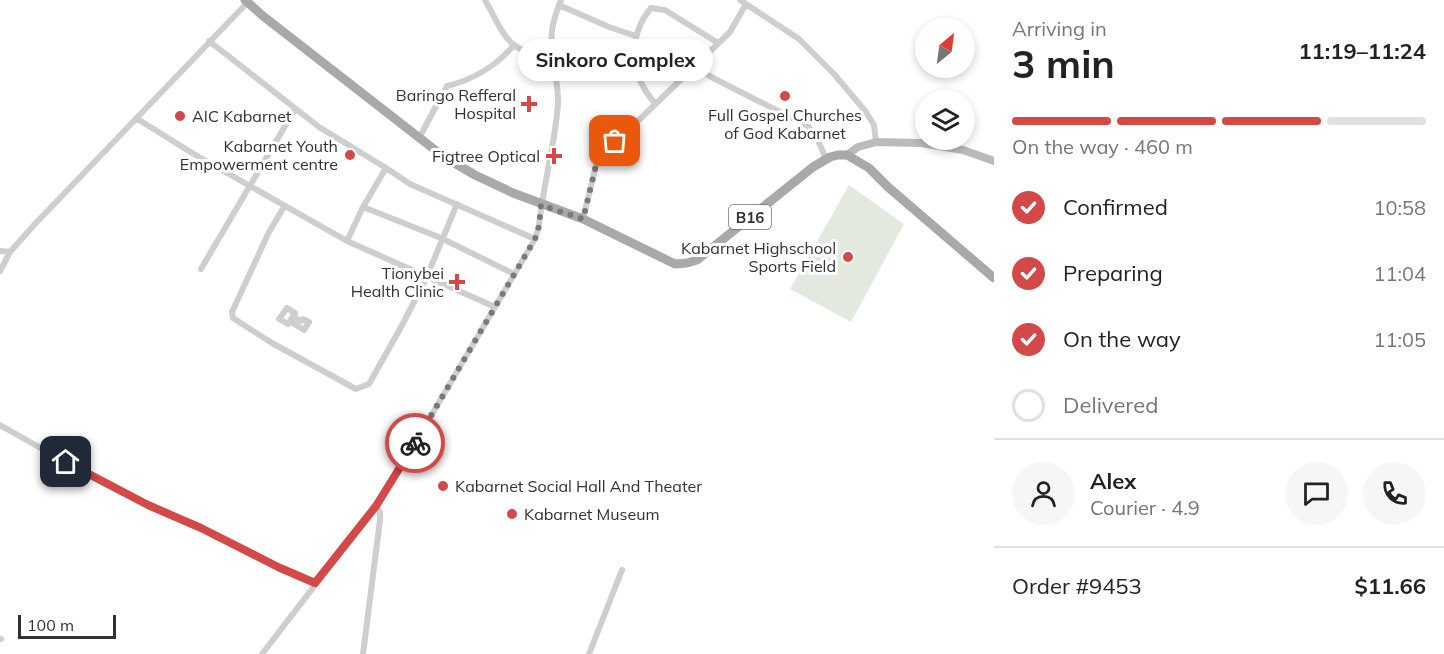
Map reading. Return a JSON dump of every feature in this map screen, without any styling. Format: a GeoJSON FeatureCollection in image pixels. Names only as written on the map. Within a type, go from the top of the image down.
{"type":"FeatureCollection","features":[{"type":"Feature","properties":{"kind":"main road","name":"B16"},"geometry":{"type":"LineString","coordinates":[[246,2],[444,157],[475,175],[541,205],[583,219],[675,264],[697,260],[813,167],[826,159],[847,155]]}},
{"type":"Feature","properties":{"kind":"main road"},"geometry":{"type":"LineString","coordinates":[[994,161],[963,150],[876,142],[858,147],[847,155],[869,168],[994,278]]}},
{"type":"Feature","properties":{"kind":"street"},"geometry":{"type":"LineString","coordinates":[[485,0],[513,46],[535,55],[553,55]]}},
{"type":"Feature","properties":{"kind":"street"},"geometry":{"type":"LineString","coordinates":[[0,272],[10,252],[246,2]]}},
{"type":"Feature","properties":{"kind":"street"},"geometry":{"type":"LineString","coordinates":[[583,219],[598,157],[729,32],[743,2],[799,39],[834,74],[866,112],[874,125],[876,142]]}},
{"type":"Feature","properties":{"kind":"street"},"geometry":{"type":"LineString","coordinates":[[262,654],[376,506],[535,239],[558,104],[557,73],[551,34],[560,3],[609,27],[636,36]]}},
{"type":"Feature","properties":{"kind":"street"},"geometry":{"type":"LineString","coordinates":[[655,103],[645,91],[635,69],[636,36],[651,8],[665,10],[718,43]]}},
{"type":"Feature","properties":{"kind":"street"},"geometry":{"type":"LineString","coordinates":[[209,41],[319,127],[410,184],[535,239]]}},
{"type":"Feature","properties":{"kind":"street"},"geometry":{"type":"LineString","coordinates":[[419,138],[447,86],[464,82],[476,75],[505,56],[513,46]]}},
{"type":"Feature","properties":{"kind":"street"},"geometry":{"type":"LineString","coordinates":[[697,63],[700,70],[713,78],[808,126],[817,138],[826,159]]}},
{"type":"Feature","properties":{"kind":"street"},"geometry":{"type":"LineString","coordinates":[[201,268],[295,109]]}},
{"type":"Feature","properties":{"kind":"street"},"geometry":{"type":"LineString","coordinates":[[136,118],[284,207],[347,241],[495,307]]}},
{"type":"Feature","properties":{"kind":"street"},"geometry":{"type":"LineString","coordinates":[[347,241],[363,207],[386,168]]}},
{"type":"Feature","properties":{"kind":"street"},"geometry":{"type":"LineString","coordinates":[[284,207],[251,268],[232,312],[233,318],[272,343],[356,389],[369,384],[417,300],[456,204]]}},
{"type":"Feature","properties":{"kind":"street"},"geometry":{"type":"LineString","coordinates":[[363,207],[441,238],[514,274]]}},
{"type":"Feature","properties":{"kind":"street"},"geometry":{"type":"LineString","coordinates":[[0,251],[10,252]]}},
{"type":"Feature","properties":{"kind":"street"},"geometry":{"type":"LineString","coordinates":[[0,425],[102,482],[315,583]]}},
{"type":"Feature","properties":{"kind":"street"},"geometry":{"type":"LineString","coordinates":[[363,654],[380,520],[380,512],[376,506]]}},
{"type":"Feature","properties":{"kind":"street"},"geometry":{"type":"LineString","coordinates":[[589,654],[622,570]]}},
{"type":"Feature","properties":{"kind":"shaded area","name":"Kabarnet Highschool Sports Field"},"geometry":{"type":"Polygon","coordinates":[[[849,185],[904,224],[851,322],[790,289],[849,185]]]}},
{"type":"Feature","properties":{"kind":"way so far"},"geometry":{"type":"LineString","coordinates":[[415,443],[535,239],[541,205],[583,219],[598,157],[615,141]]}},
{"type":"Feature","properties":{"kind":"place","name":"Full Gospel Churches of God Kabarnet"},"geometry":{"type":"Point","coordinates":[785,96]}},
{"type":"Feature","properties":{"kind":"place","name":"Baringo Refferal Hospital"},"geometry":{"type":"Point","coordinates":[529,104]}},
{"type":"Feature","properties":{"kind":"place","name":"AIC Kabarnet"},"geometry":{"type":"Point","coordinates":[180,116]}},
{"type":"Feature","properties":{"kind":"place","name":"Sinkoro Complex"},"geometry":{"type":"Point","coordinates":[615,141]}},
{"type":"Feature","properties":{"kind":"place","name":"Kabarnet Youth Empowerment centre"},"geometry":{"type":"Point","coordinates":[350,155]}},
{"type":"Feature","properties":{"kind":"place","name":"Figtree Optical"},"geometry":{"type":"Point","coordinates":[554,156]}},
{"type":"Feature","properties":{"kind":"place","name":"Kabarnet Highschool Sports Field"},"geometry":{"type":"Point","coordinates":[848,257]}},
{"type":"Feature","properties":{"kind":"place","name":"Tionybei Health Clinic"},"geometry":{"type":"Point","coordinates":[457,282]}},
{"type":"Feature","properties":{"kind":"place","name":"Kabarnet Social Hall And Theater"},"geometry":{"type":"Point","coordinates":[443,486]}},
{"type":"Feature","properties":{"kind":"place","name":"Kabarnet Museum"},"geometry":{"type":"Point","coordinates":[512,514]}},
{"type":"Feature","properties":{"kind":"route"},"geometry":{"type":"LineString","coordinates":[[66,462],[148,505],[315,583],[376,506],[415,443]]}}]}
